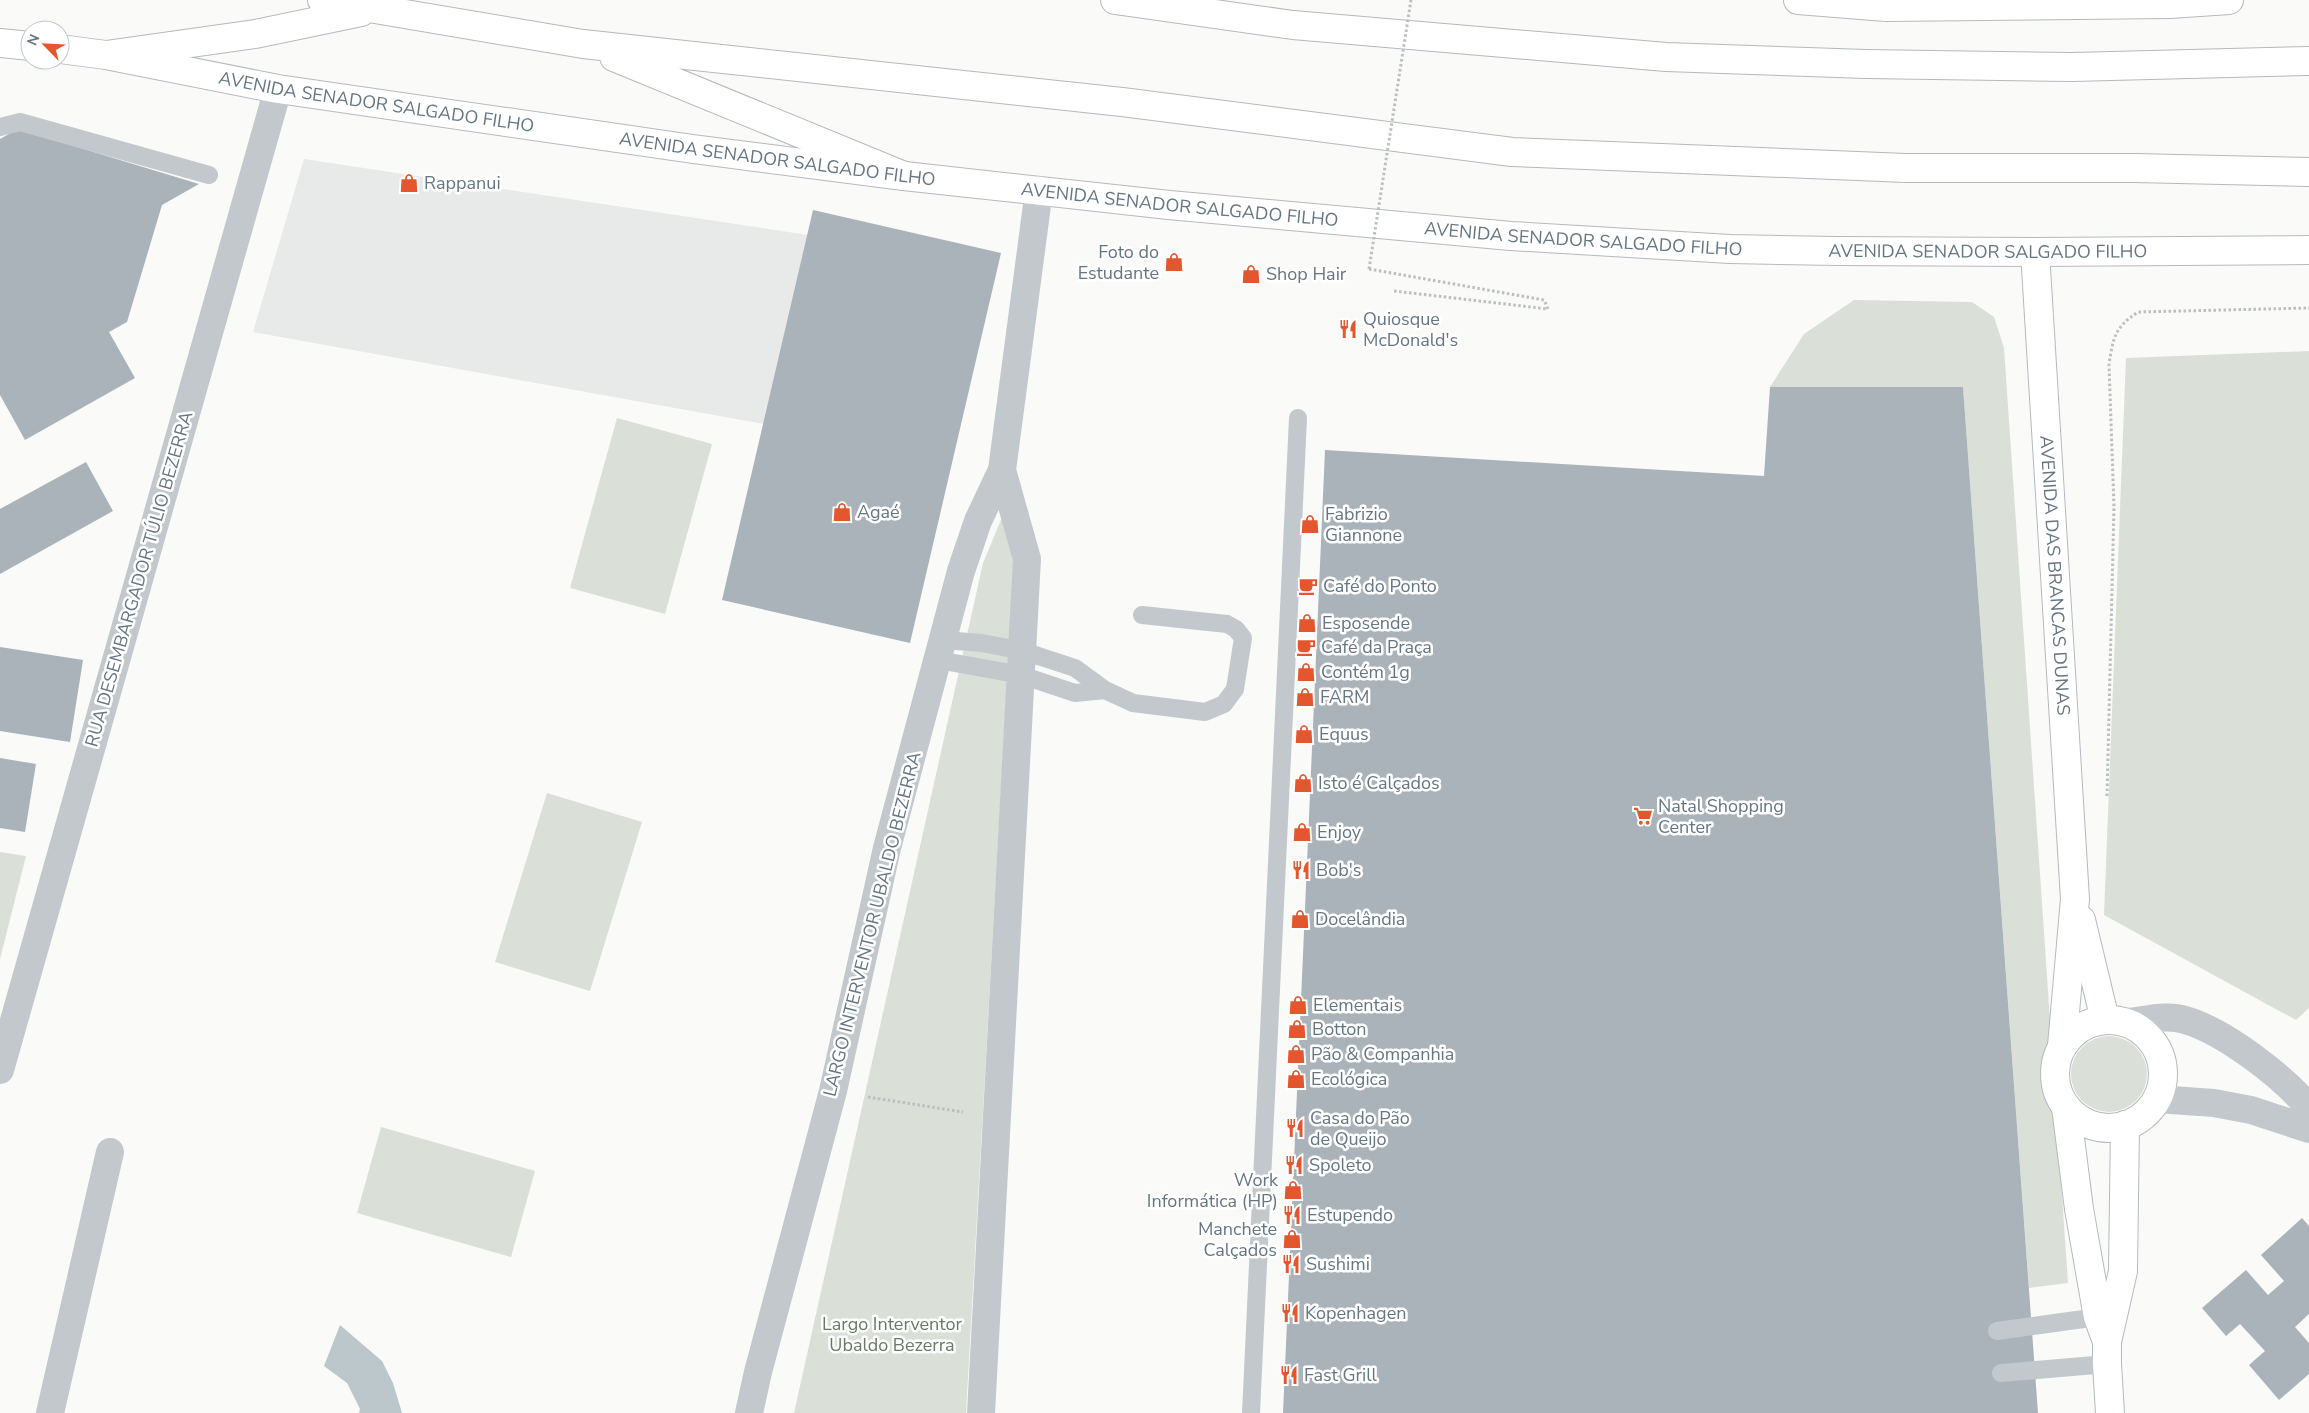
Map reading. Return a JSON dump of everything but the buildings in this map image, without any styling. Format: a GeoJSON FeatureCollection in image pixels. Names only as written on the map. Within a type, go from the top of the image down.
{"type":"FeatureCollection","features":[{"type":"Feature","properties":{"kind":"main road"},"geometry":{"type":"LineString","coordinates":[[322,0],[379,8],[583,44],[1122,102],[1512,152],[1906,168],[2134,168],[2309,172]]}},
{"type":"Feature","properties":{"kind":"main road"},"geometry":{"type":"LineString","coordinates":[[1115,0],[1293,25],[1666,57],[1866,64],[2072,67],[2309,61]]}},
{"type":"Feature","properties":{"kind":"main road"},"geometry":{"type":"LineString","coordinates":[[1798,0],[1886,7],[1979,3],[2170,4],[2229,0]]}},
{"type":"Feature","properties":{"kind":"main road"},"geometry":{"type":"LineString","coordinates":[[106,55],[255,34],[379,8]]}},
{"type":"Feature","properties":{"kind":"main road"},"geometry":{"type":"LineString","coordinates":[[0,43],[20,45]]}},
{"type":"Feature","properties":{"kind":"main road"},"geometry":{"type":"LineString","coordinates":[[583,44],[904,176]]}},
{"type":"Feature","properties":{"kind":"main road","name":"AVENIDA SENADOR SALGADO FILHO"},"geometry":{"type":"LineString","coordinates":[[70,51],[106,55],[278,89],[683,148],[904,176],[1168,205],[1572,241],[1740,249],[2035,252],[2309,250]]}},
{"type":"Feature","properties":{"kind":"main road","name":"AVENIDA DAS BRANCAS DUNAS"},"geometry":{"type":"LineString","coordinates":[[2035,252],[2075,899],[2062,1046]]}},
{"type":"Feature","properties":{"kind":"main road","name":"AVENIDA DAS BRANCAS DUNAS"},"geometry":{"type":"LineString","coordinates":[[2075,899],[2117,1021]]}},
{"type":"Feature","properties":{"kind":"main road"},"geometry":{"type":"LineString","coordinates":[[2066,1107],[2081,1120],[2100,1128],[2125,1125],[2141,1117],[2157,1099],[2163,1080],[2162,1061],[2149,1037],[2143,1031],[2117,1021],[2081,1027],[2062,1046],[2057,1058],[2055,1075],[2058,1092],[2066,1107],[2079,1209],[2104,1341],[2110,1413]]}},
{"type":"Feature","properties":{"kind":"main road"},"geometry":{"type":"LineString","coordinates":[[2104,1341],[2123,1272],[2125,1125]]}},
{"type":"Feature","properties":{"kind":"street","name":"RUA DESEMBARGADOR TÚLIO BEZERRA"},"geometry":{"type":"LineString","coordinates":[[0,1070],[278,89]]}},
{"type":"Feature","properties":{"kind":"street","name":"LARGO INTERVENTOR UBALDO BEZERRA"},"geometry":{"type":"LineString","coordinates":[[749,1413],[758,1372],[833,1091],[888,848],[961,571],[978,521],[1002,470],[1039,190]]}},
{"type":"Feature","properties":{"kind":"street","name":"LARGO INTERVENTOR UBALDO BEZERRA"},"geometry":{"type":"LineString","coordinates":[[981,1413],[1027,559],[1002,470]]}},
{"type":"Feature","properties":{"kind":"street"},"geometry":{"type":"LineString","coordinates":[[2117,1021],[2170,1017],[2186,1020],[2207,1029],[2264,1064],[2309,1108]]}},
{"type":"Feature","properties":{"kind":"street"},"geometry":{"type":"LineString","coordinates":[[2157,1099],[2214,1102],[2251,1110],[2309,1129]]}},
{"type":"Feature","properties":{"kind":"street"},"geometry":{"type":"LineString","coordinates":[[50,1413],[110,1152]]}},
{"type":"Feature","properties":{"kind":"lane"},"geometry":{"type":"LineString","coordinates":[[0,127],[20,122],[209,175]]}},
{"type":"Feature","properties":{"kind":"lane"},"geometry":{"type":"LineString","coordinates":[[1251,1413],[1298,418]]}},
{"type":"Feature","properties":{"kind":"lane"},"geometry":{"type":"LineString","coordinates":[[940,650],[1022,663],[1075,668],[1105,690],[1133,703],[1205,712],[1224,704],[1235,689],[1243,638],[1236,629],[1227,624],[1142,615]]}},
{"type":"Feature","properties":{"kind":"lane"},"geometry":{"type":"LineString","coordinates":[[940,650],[982,644],[1022,663],[1075,693],[1105,690]]}},
{"type":"Feature","properties":{"kind":"lane"},"geometry":{"type":"LineString","coordinates":[[1997,1331],[2104,1341]]}},
{"type":"Feature","properties":{"kind":"lane"},"geometry":{"type":"LineString","coordinates":[[2002,1373],[2104,1341]]}},
{"type":"Feature","properties":{"kind":"path"},"geometry":{"type":"LineString","coordinates":[[1394,292],[1548,309],[1544,300],[1369,268],[1410,0]]}},
{"type":"Feature","properties":{"kind":"path"},"geometry":{"type":"LineString","coordinates":[[2107,805],[2114,507],[2109,365],[2112,342],[2117,330],[2125,321],[2138,312],[2309,308]]}},
{"type":"Feature","properties":{"kind":"path"},"geometry":{"type":"LineString","coordinates":[[833,1091],[997,1118]]}},
{"type":"Feature","properties":{"kind":"shaded area"},"geometry":{"type":"Polygon","coordinates":[[[304,159],[808,235],[764,424],[253,332],[304,159]]]}},
{"type":"Feature","properties":{"kind":"shaded area"},"geometry":{"type":"Polygon","coordinates":[[[340,1325],[382,1361],[393,1383],[402,1413],[359,1413],[360,1409],[347,1383],[324,1366],[340,1325]]]}},
{"type":"Feature","properties":{"kind":"green space"},"geometry":{"type":"Polygon","coordinates":[[[1854,300],[1972,302],[1994,317],[2004,348],[2068,1283],[2029,1288],[1963,387],[1770,387],[1804,334],[1854,300]]]}},
{"type":"Feature","properties":{"kind":"green space"},"geometry":{"type":"Polygon","coordinates":[[[2309,351],[2309,1008],[2296,1020],[2104,915],[2126,358],[2309,351]]]}},
{"type":"Feature","properties":{"kind":"green space"},"geometry":{"type":"Polygon","coordinates":[[[617,418],[712,444],[665,614],[570,588],[617,418]]]}},
{"type":"Feature","properties":{"kind":"green space","name":"Largo Interventor Ubaldo Bezerra"},"geometry":{"type":"Polygon","coordinates":[[[1003,515],[1014,556],[966,1413],[794,1413],[983,563],[1003,515]]]}},
{"type":"Feature","properties":{"kind":"green space"},"geometry":{"type":"Polygon","coordinates":[[[547,793],[642,822],[590,991],[495,962],[547,793]]]}},
{"type":"Feature","properties":{"kind":"green space"},"geometry":{"type":"Polygon","coordinates":[[[0,852],[26,856],[0,959],[0,852]]]}},
{"type":"Feature","properties":{"kind":"green space"},"geometry":{"type":"Polygon","coordinates":[[[2102,1036],[2116,1036],[2130,1042],[2141,1053],[2147,1067],[2144,1089],[2136,1101],[2116,1112],[2102,1112],[2088,1106],[2077,1095],[2071,1081],[2071,1067],[2077,1053],[2088,1042],[2102,1036]]]}},
{"type":"Feature","properties":{"kind":"green space"},"geometry":{"type":"Polygon","coordinates":[[[381,1127],[535,1171],[511,1257],[357,1213],[381,1127]]]}},
{"type":"Feature","properties":{"kind":"place","name":"Rappanui"},"geometry":{"type":"Point","coordinates":[409,183]}},
{"type":"Feature","properties":{"kind":"place","name":"Foto do Estudante"},"geometry":{"type":"Point","coordinates":[1174,262]}},
{"type":"Feature","properties":{"kind":"place","name":"Shop Hair"},"geometry":{"type":"Point","coordinates":[1251,274]}},
{"type":"Feature","properties":{"kind":"place","name":"Quiosque McDonald's"},"geometry":{"type":"Point","coordinates":[1348,329]}},
{"type":"Feature","properties":{"kind":"place","name":"Agaé"},"geometry":{"type":"Point","coordinates":[842,512]}},
{"type":"Feature","properties":{"kind":"place","name":"Fabrizio Giannone"},"geometry":{"type":"Point","coordinates":[1310,524]}},
{"type":"Feature","properties":{"kind":"place","name":"Café do Ponto"},"geometry":{"type":"Point","coordinates":[1308,586]}},
{"type":"Feature","properties":{"kind":"place","name":"Esposende"},"geometry":{"type":"Point","coordinates":[1307,623]}},
{"type":"Feature","properties":{"kind":"place","name":"Café da Praça"},"geometry":{"type":"Point","coordinates":[1306,647]}},
{"type":"Feature","properties":{"kind":"place","name":"Contém 1g"},"geometry":{"type":"Point","coordinates":[1306,672]}},
{"type":"Feature","properties":{"kind":"place","name":"FARM"},"geometry":{"type":"Point","coordinates":[1305,697]}},
{"type":"Feature","properties":{"kind":"place","name":"Equus"},"geometry":{"type":"Point","coordinates":[1304,734]}},
{"type":"Feature","properties":{"kind":"place","name":"Isto é Calçados"},"geometry":{"type":"Point","coordinates":[1303,783]}},
{"type":"Feature","properties":{"kind":"place","name":"Natal Shopping Center"},"geometry":{"type":"Point","coordinates":[1643,816]}},
{"type":"Feature","properties":{"kind":"place","name":"Enjoy"},"geometry":{"type":"Point","coordinates":[1302,832]}},
{"type":"Feature","properties":{"kind":"place","name":"Bob's"},"geometry":{"type":"Point","coordinates":[1301,870]}},
{"type":"Feature","properties":{"kind":"place","name":"Docelândia"},"geometry":{"type":"Point","coordinates":[1300,919]}},
{"type":"Feature","properties":{"kind":"place","name":"Elementais"},"geometry":{"type":"Point","coordinates":[1298,1005]}},
{"type":"Feature","properties":{"kind":"place","name":"Botton"},"geometry":{"type":"Point","coordinates":[1297,1029]}},
{"type":"Feature","properties":{"kind":"place","name":"Pão & Companhia"},"geometry":{"type":"Point","coordinates":[1296,1054]}},
{"type":"Feature","properties":{"kind":"place","name":"Ecológica"},"geometry":{"type":"Point","coordinates":[1296,1079]}},
{"type":"Feature","properties":{"kind":"place","name":"Casa do Pão de Queijo"},"geometry":{"type":"Point","coordinates":[1295,1128]}},
{"type":"Feature","properties":{"kind":"place","name":"Spoleto"},"geometry":{"type":"Point","coordinates":[1294,1165]}},
{"type":"Feature","properties":{"kind":"place","name":"Work Informática (HP)"},"geometry":{"type":"Point","coordinates":[1293,1190]}},
{"type":"Feature","properties":{"kind":"place","name":"Estupendo"},"geometry":{"type":"Point","coordinates":[1292,1215]}},
{"type":"Feature","properties":{"kind":"place","name":"Manchete Calçados"},"geometry":{"type":"Point","coordinates":[1292,1239]}},
{"type":"Feature","properties":{"kind":"place","name":"Sushimi"},"geometry":{"type":"Point","coordinates":[1291,1264]}},
{"type":"Feature","properties":{"kind":"place","name":"Kopenhagen"},"geometry":{"type":"Point","coordinates":[1290,1313]}},
{"type":"Feature","properties":{"kind":"place","name":"Fast Grill"},"geometry":{"type":"Point","coordinates":[1289,1375]}}]}
